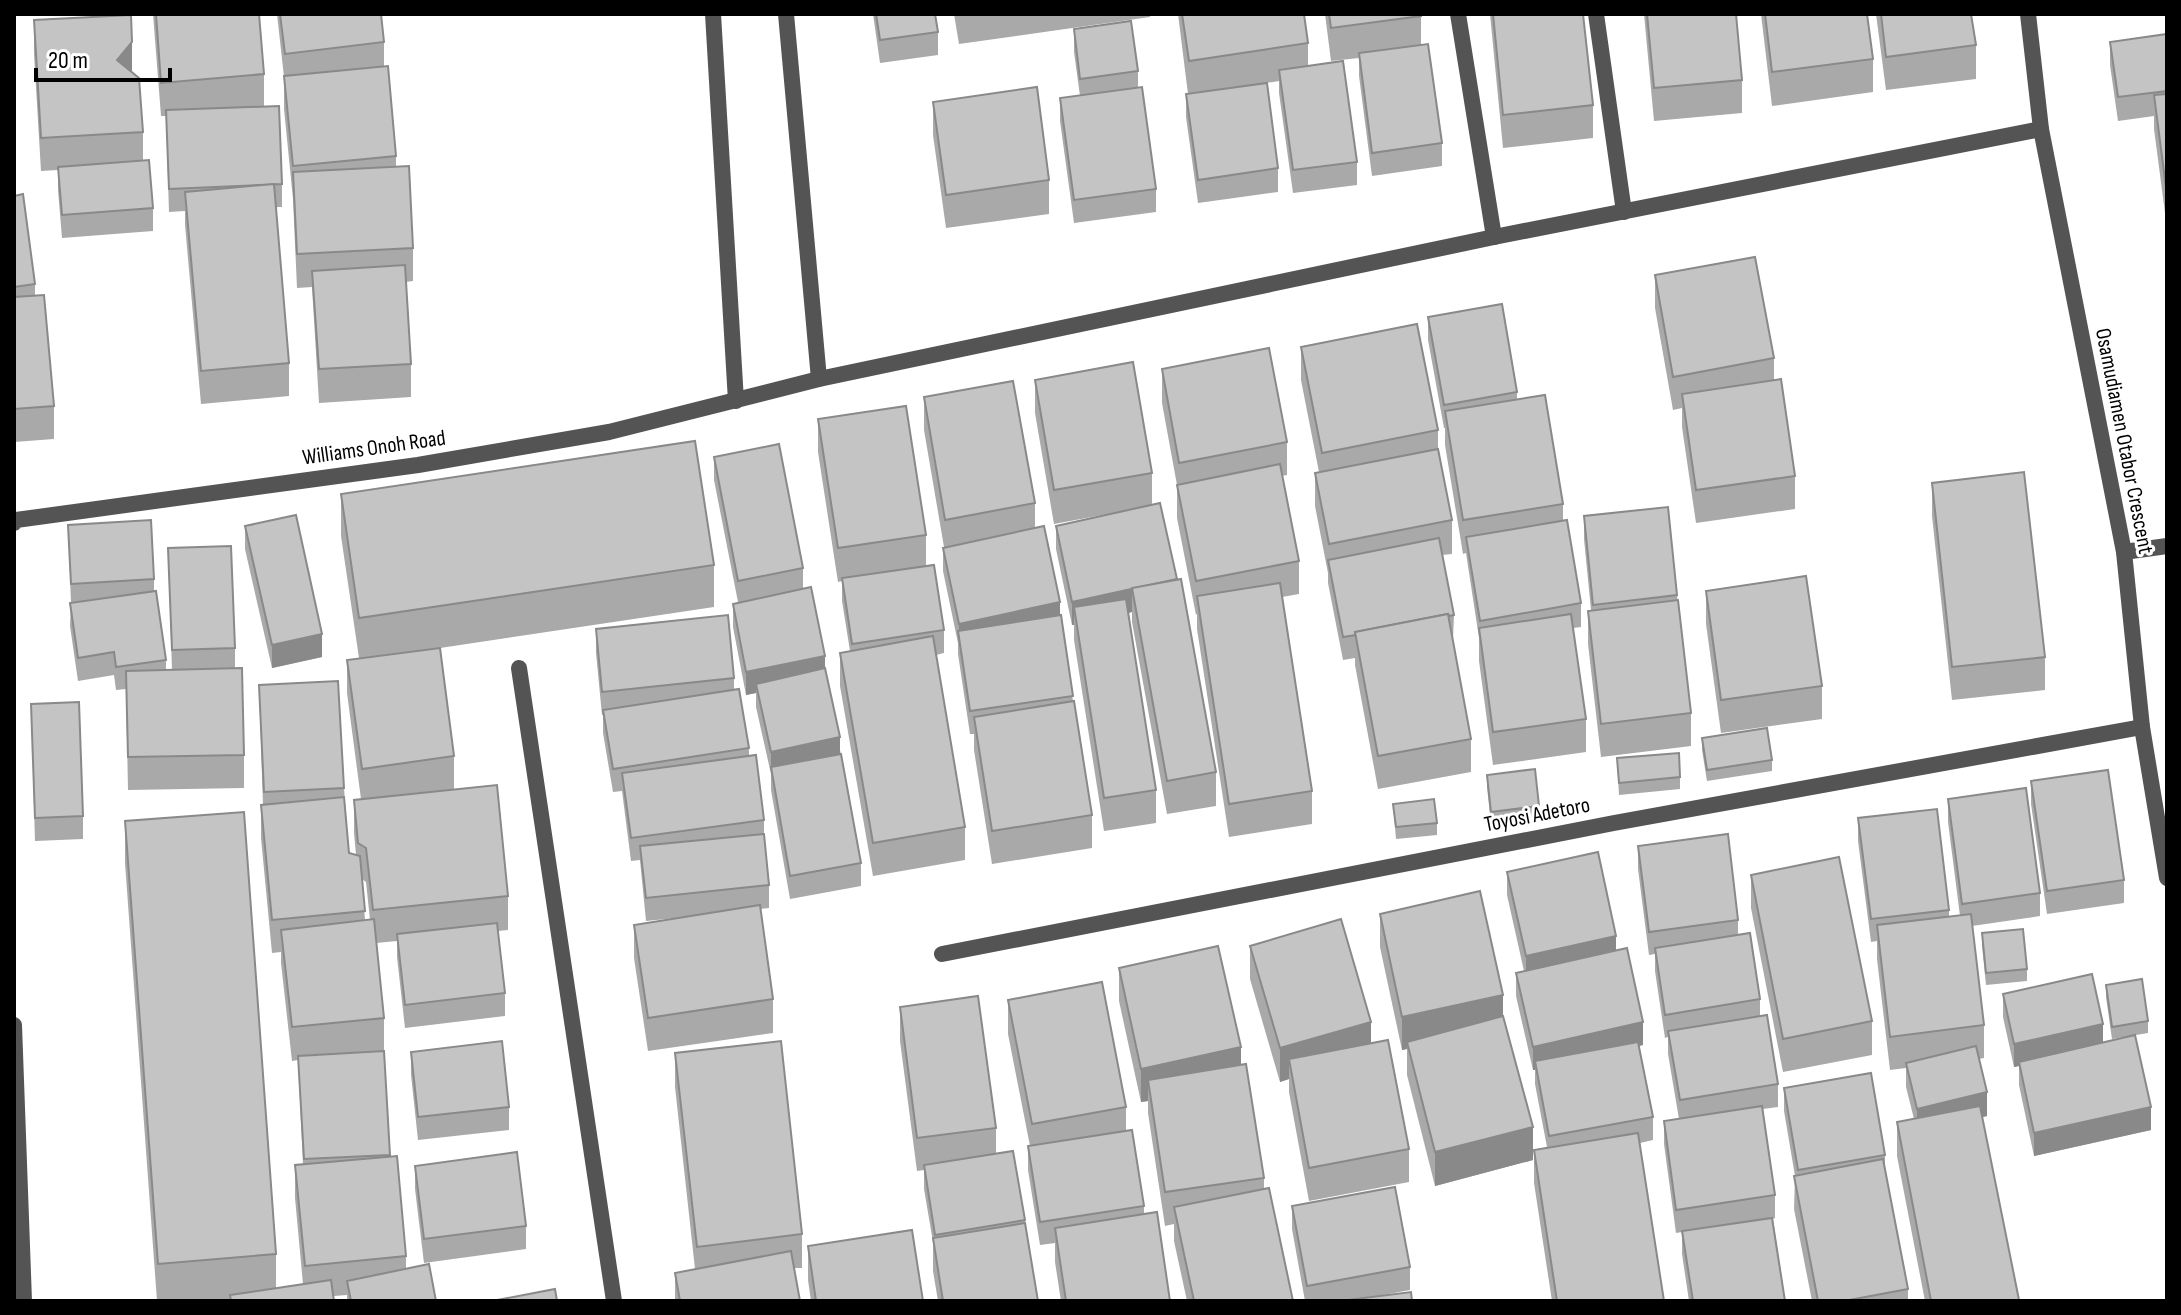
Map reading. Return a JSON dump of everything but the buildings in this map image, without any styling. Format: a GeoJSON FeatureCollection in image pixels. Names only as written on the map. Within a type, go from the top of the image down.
{"type":"FeatureCollection","features":[{"type":"Feature","properties":{"kind":"street"},"geometry":{"type":"LineString","coordinates":[[713,14],[736,401]]}},
{"type":"Feature","properties":{"kind":"street"},"geometry":{"type":"LineString","coordinates":[[786,14],[819,379]]}},
{"type":"Feature","properties":{"kind":"street"},"geometry":{"type":"LineString","coordinates":[[1458,14],[1494,237]]}},
{"type":"Feature","properties":{"kind":"street"},"geometry":{"type":"LineString","coordinates":[[1596,14],[1624,212]]}},
{"type":"Feature","properties":{"kind":"street","name":"Osamudiamen Otabor Crescent"},"geometry":{"type":"LineString","coordinates":[[2028,14],[2041,129],[2124,552],[2142,727],[2167,878]]}},
{"type":"Feature","properties":{"kind":"street","name":"Williams Onoh Road"},"geometry":{"type":"LineString","coordinates":[[15,522],[418,465],[609,432],[819,379],[1494,237],[2041,129]]}},
{"type":"Feature","properties":{"kind":"street"},"geometry":{"type":"LineString","coordinates":[[2124,552],[2167,546]]}},
{"type":"Feature","properties":{"kind":"street"},"geometry":{"type":"LineString","coordinates":[[519,668],[614,1301]]}},
{"type":"Feature","properties":{"kind":"street","name":"Toyosi Adetoro"},"geometry":{"type":"LineString","coordinates":[[942,954],[1614,823],[2142,727]]}},
{"type":"Feature","properties":{"kind":"street"},"geometry":{"type":"LineString","coordinates":[[14,1025],[24,1301]]}}]}
